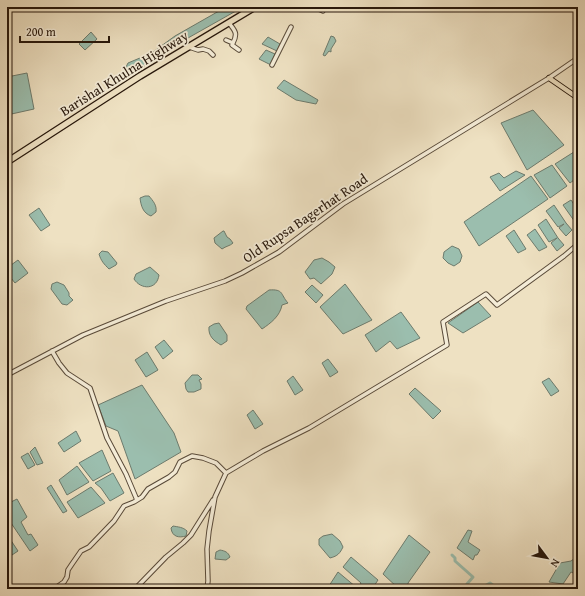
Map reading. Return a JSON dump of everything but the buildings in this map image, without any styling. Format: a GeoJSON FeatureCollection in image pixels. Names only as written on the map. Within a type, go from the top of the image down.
{"type":"FeatureCollection","features":[{"type":"Feature","properties":{"kind":"highway","name":"Barishal Khulna Highway"},"geometry":{"type":"LineString","coordinates":[[7,162],[140,76],[255,7]]}},
{"type":"Feature","properties":{"kind":"main road"},"geometry":{"type":"LineString","coordinates":[[549,78],[578,98]]}},
{"type":"Feature","properties":{"kind":"street"},"geometry":{"type":"LineString","coordinates":[[314,7],[323,11]]}},
{"type":"Feature","properties":{"kind":"street"},"geometry":{"type":"LineString","coordinates":[[229,22],[236,33],[233,43]]}},
{"type":"Feature","properties":{"kind":"street"},"geometry":{"type":"LineString","coordinates":[[272,65],[291,27]]}},
{"type":"Feature","properties":{"kind":"street"},"geometry":{"type":"LineString","coordinates":[[226,40],[233,43],[232,45],[239,50]]}},
{"type":"Feature","properties":{"kind":"street"},"geometry":{"type":"LineString","coordinates":[[189,47],[198,50],[203,49],[209,51],[213,55]]}},
{"type":"Feature","properties":{"kind":"street","name":"Old Rupsa Bagerhat Road"},"geometry":{"type":"LineString","coordinates":[[7,374],[83,335],[166,301],[226,281],[242,273],[279,252],[343,204],[549,78],[578,58]]}},
{"type":"Feature","properties":{"kind":"street"},"geometry":{"type":"LineString","coordinates":[[135,589],[166,557],[191,535],[215,497],[226,473],[263,451],[309,428],[448,345],[443,322],[486,294],[497,305],[578,244]]}},
{"type":"Feature","properties":{"kind":"street"},"geometry":{"type":"LineString","coordinates":[[52,351],[67,372],[90,388],[107,438],[126,474],[137,500]]}},
{"type":"Feature","properties":{"kind":"street"},"geometry":{"type":"LineString","coordinates":[[54,589],[64,582],[67,577],[68,570],[82,551],[89,547],[114,521],[124,506],[142,497],[148,489],[175,472],[180,462],[192,456],[203,458],[216,462],[226,473]]}},
{"type":"Feature","properties":{"kind":"street"},"geometry":{"type":"LineString","coordinates":[[207,589],[207,549],[215,497]]}},
{"type":"Feature","properties":{"kind":"shaded area"},"geometry":{"type":"Polygon","coordinates":[[[226,7],[243,7],[158,56],[153,52],[175,36],[226,7]]]}},
{"type":"Feature","properties":{"kind":"shaded area"},"geometry":{"type":"Polygon","coordinates":[[[91,32],[97,39],[85,50],[79,44],[91,32]]]}},
{"type":"Feature","properties":{"kind":"shaded area"},"geometry":{"type":"Polygon","coordinates":[[[331,36],[334,37],[336,41],[331,49],[331,52],[329,51],[325,56],[323,55],[331,36]]]}},
{"type":"Feature","properties":{"kind":"shaded area"},"geometry":{"type":"Polygon","coordinates":[[[268,37],[280,44],[277,51],[262,44],[268,37]]]}},
{"type":"Feature","properties":{"kind":"shaded area"},"geometry":{"type":"Polygon","coordinates":[[[266,50],[275,54],[271,65],[259,59],[266,50]]]}},
{"type":"Feature","properties":{"kind":"shaded area"},"geometry":{"type":"Polygon","coordinates":[[[147,55],[155,61],[131,72],[126,67],[128,63],[147,55]]]}},
{"type":"Feature","properties":{"kind":"shaded area"},"geometry":{"type":"Polygon","coordinates":[[[27,73],[34,109],[7,115],[7,77],[27,73]]]}},
{"type":"Feature","properties":{"kind":"shaded area"},"geometry":{"type":"Polygon","coordinates":[[[284,80],[318,100],[316,104],[296,100],[277,88],[284,80]]]}},
{"type":"Feature","properties":{"kind":"shaded area"},"geometry":{"type":"Polygon","coordinates":[[[533,110],[564,145],[527,170],[501,123],[533,110]]]}},
{"type":"Feature","properties":{"kind":"shaded area"},"geometry":{"type":"Polygon","coordinates":[[[577,150],[578,177],[570,183],[555,164],[577,150]]]}},
{"type":"Feature","properties":{"kind":"shaded area"},"geometry":{"type":"Polygon","coordinates":[[[552,165],[567,186],[550,198],[534,175],[552,165]]]}},
{"type":"Feature","properties":{"kind":"shaded area"},"geometry":{"type":"Polygon","coordinates":[[[516,171],[525,175],[500,191],[490,177],[499,173],[504,178],[516,171]]]}},
{"type":"Feature","properties":{"kind":"shaded area"},"geometry":{"type":"Polygon","coordinates":[[[531,176],[548,199],[479,246],[464,222],[531,176]]]}},
{"type":"Feature","properties":{"kind":"shaded area"},"geometry":{"type":"Polygon","coordinates":[[[149,196],[155,205],[156,212],[151,216],[144,211],[142,206],[140,198],[149,196]]]}},
{"type":"Feature","properties":{"kind":"shaded area"},"geometry":{"type":"Polygon","coordinates":[[[571,200],[578,210],[578,221],[575,222],[563,205],[571,200]]]}},
{"type":"Feature","properties":{"kind":"shaded area"},"geometry":{"type":"Polygon","coordinates":[[[554,205],[572,230],[566,236],[559,228],[564,224],[558,227],[546,211],[554,205]]]}},
{"type":"Feature","properties":{"kind":"shaded area"},"geometry":{"type":"Polygon","coordinates":[[[39,208],[50,225],[41,231],[29,215],[39,208]]]}},
{"type":"Feature","properties":{"kind":"shaded area"},"geometry":{"type":"Polygon","coordinates":[[[546,219],[564,245],[557,251],[551,243],[557,238],[549,242],[538,225],[546,219]]]}},
{"type":"Feature","properties":{"kind":"shaded area"},"geometry":{"type":"Polygon","coordinates":[[[535,229],[547,247],[539,251],[527,235],[535,229]]]}},
{"type":"Feature","properties":{"kind":"shaded area"},"geometry":{"type":"Polygon","coordinates":[[[514,230],[526,249],[518,253],[506,236],[514,230]]]}},
{"type":"Feature","properties":{"kind":"shaded area"},"geometry":{"type":"Polygon","coordinates":[[[223,231],[233,243],[222,249],[215,243],[214,238],[223,231]]]}},
{"type":"Feature","properties":{"kind":"shaded area"},"geometry":{"type":"Polygon","coordinates":[[[452,246],[459,249],[462,256],[460,262],[454,266],[443,258],[444,252],[452,246]]]}},
{"type":"Feature","properties":{"kind":"shaded area"},"geometry":{"type":"Polygon","coordinates":[[[102,251],[108,252],[117,263],[116,265],[109,269],[99,254],[102,251]]]}},
{"type":"Feature","properties":{"kind":"shaded area"},"geometry":{"type":"Polygon","coordinates":[[[322,258],[335,267],[332,274],[321,284],[314,278],[310,279],[305,272],[314,260],[322,258]]]}},
{"type":"Feature","properties":{"kind":"shaded area"},"geometry":{"type":"Polygon","coordinates":[[[18,260],[28,273],[15,283],[7,273],[7,268],[18,260]]]}},
{"type":"Feature","properties":{"kind":"shaded area"},"geometry":{"type":"Polygon","coordinates":[[[150,267],[159,275],[158,280],[152,286],[144,287],[137,283],[134,279],[136,274],[150,267]]]}},
{"type":"Feature","properties":{"kind":"shaded area"},"geometry":{"type":"Polygon","coordinates":[[[57,282],[64,285],[69,293],[69,296],[73,300],[67,305],[62,304],[51,289],[52,284],[57,282]]]}},
{"type":"Feature","properties":{"kind":"shaded area"},"geometry":{"type":"Polygon","coordinates":[[[345,284],[372,320],[343,334],[320,307],[345,284]]]}},
{"type":"Feature","properties":{"kind":"shaded area"},"geometry":{"type":"Polygon","coordinates":[[[312,285],[323,295],[316,303],[305,292],[312,285]]]}},
{"type":"Feature","properties":{"kind":"shaded area"},"geometry":{"type":"Polygon","coordinates":[[[269,290],[279,291],[288,303],[282,305],[277,316],[272,322],[262,329],[246,309],[247,306],[269,290]]]}},
{"type":"Feature","properties":{"kind":"shaded area"},"geometry":{"type":"Polygon","coordinates":[[[478,302],[491,316],[463,333],[448,323],[478,302]]]}},
{"type":"Feature","properties":{"kind":"shaded area"},"geometry":{"type":"Polygon","coordinates":[[[401,312],[420,338],[397,349],[390,341],[376,352],[365,335],[401,312]]]}},
{"type":"Feature","properties":{"kind":"shaded area"},"geometry":{"type":"Polygon","coordinates":[[[219,323],[227,335],[227,341],[221,345],[212,338],[209,333],[209,327],[219,323]]]}},
{"type":"Feature","properties":{"kind":"shaded area"},"geometry":{"type":"Polygon","coordinates":[[[164,340],[173,351],[163,359],[155,347],[164,340]]]}},
{"type":"Feature","properties":{"kind":"shaded area"},"geometry":{"type":"Polygon","coordinates":[[[147,352],[158,370],[146,377],[135,360],[147,352]]]}},
{"type":"Feature","properties":{"kind":"shaded area"},"geometry":{"type":"Polygon","coordinates":[[[328,359],[338,372],[330,377],[322,363],[328,359]]]}},
{"type":"Feature","properties":{"kind":"shaded area"},"geometry":{"type":"Polygon","coordinates":[[[192,375],[198,375],[202,379],[199,380],[201,389],[194,392],[188,392],[185,383],[192,375]]]}},
{"type":"Feature","properties":{"kind":"shaded area"},"geometry":{"type":"Polygon","coordinates":[[[293,376],[303,390],[295,395],[287,381],[293,376]]]}},
{"type":"Feature","properties":{"kind":"shaded area"},"geometry":{"type":"Polygon","coordinates":[[[549,378],[559,391],[551,396],[542,382],[549,378]]]}},
{"type":"Feature","properties":{"kind":"shaded area"},"geometry":{"type":"Polygon","coordinates":[[[142,385],[174,433],[181,452],[135,479],[118,431],[106,426],[98,405],[142,385]]]}},
{"type":"Feature","properties":{"kind":"shaded area"},"geometry":{"type":"Polygon","coordinates":[[[415,388],[441,411],[433,419],[409,394],[415,388]]]}},
{"type":"Feature","properties":{"kind":"shaded area"},"geometry":{"type":"Polygon","coordinates":[[[253,410],[263,424],[255,429],[247,415],[253,410]]]}},
{"type":"Feature","properties":{"kind":"shaded area"},"geometry":{"type":"Polygon","coordinates":[[[76,431],[81,441],[64,452],[58,443],[76,431]]]}},
{"type":"Feature","properties":{"kind":"shaded area"},"geometry":{"type":"Polygon","coordinates":[[[35,447],[43,463],[37,465],[30,452],[35,447]]]}},
{"type":"Feature","properties":{"kind":"shaded area"},"geometry":{"type":"Polygon","coordinates":[[[102,450],[111,471],[93,481],[79,463],[102,450]]]}},
{"type":"Feature","properties":{"kind":"shaded area"},"geometry":{"type":"Polygon","coordinates":[[[28,453],[35,465],[28,469],[21,457],[28,453]]]}},
{"type":"Feature","properties":{"kind":"shaded area"},"geometry":{"type":"Polygon","coordinates":[[[77,466],[89,482],[67,495],[59,480],[77,466]]]}},
{"type":"Feature","properties":{"kind":"shaded area"},"geometry":{"type":"Polygon","coordinates":[[[113,473],[124,493],[110,501],[101,488],[95,483],[113,473]]]}},
{"type":"Feature","properties":{"kind":"shaded area"},"geometry":{"type":"Polygon","coordinates":[[[51,485],[67,511],[63,513],[47,488],[51,485]]]}},
{"type":"Feature","properties":{"kind":"shaded area"},"geometry":{"type":"Polygon","coordinates":[[[91,487],[105,503],[78,518],[67,502],[91,487]]]}},
{"type":"Feature","properties":{"kind":"shaded area"},"geometry":{"type":"Polygon","coordinates":[[[17,499],[27,517],[21,522],[28,535],[31,534],[38,545],[30,551],[7,517],[7,504],[17,499]]]}},
{"type":"Feature","properties":{"kind":"shaded area"},"geometry":{"type":"Polygon","coordinates":[[[173,526],[180,527],[187,531],[186,536],[178,537],[174,535],[171,528],[173,526]]]}},
{"type":"Feature","properties":{"kind":"shaded area"},"geometry":{"type":"Polygon","coordinates":[[[468,530],[472,531],[468,542],[480,550],[477,555],[475,555],[473,560],[457,548],[468,530]]]}},
{"type":"Feature","properties":{"kind":"shaded area"},"geometry":{"type":"Polygon","coordinates":[[[332,534],[340,541],[343,547],[338,554],[330,558],[319,545],[319,539],[323,536],[332,534]]]}},
{"type":"Feature","properties":{"kind":"shaded area"},"geometry":{"type":"Polygon","coordinates":[[[409,535],[430,552],[408,583],[408,589],[399,589],[383,574],[409,535]]]}},
{"type":"Feature","properties":{"kind":"shaded area"},"geometry":{"type":"Polygon","coordinates":[[[10,539],[18,551],[9,557],[7,554],[7,541],[10,539]]]}},
{"type":"Feature","properties":{"kind":"shaded area"},"geometry":{"type":"Polygon","coordinates":[[[220,550],[226,552],[230,557],[226,560],[215,559],[216,552],[220,550]]]}},
{"type":"Feature","properties":{"kind":"shaded area"},"geometry":{"type":"Polygon","coordinates":[[[351,557],[378,580],[372,589],[358,589],[361,583],[343,567],[351,557]]]}},
{"type":"Feature","properties":{"kind":"shaded area"},"geometry":{"type":"Polygon","coordinates":[[[575,558],[578,560],[578,575],[571,572],[563,584],[549,582],[560,563],[571,561],[575,558]]]}},
{"type":"Feature","properties":{"kind":"shaded area"},"geometry":{"type":"Polygon","coordinates":[[[338,572],[356,587],[355,589],[327,589],[338,572]]]}},
{"type":"Feature","properties":{"kind":"waterway"},"geometry":{"type":"LineString","coordinates":[[452,555],[455,558],[455,561],[473,577],[467,584],[466,589]]}},
{"type":"Feature","properties":{"kind":"waterway"},"geometry":{"type":"LineString","coordinates":[[479,589],[490,583],[495,589]]}}]}
